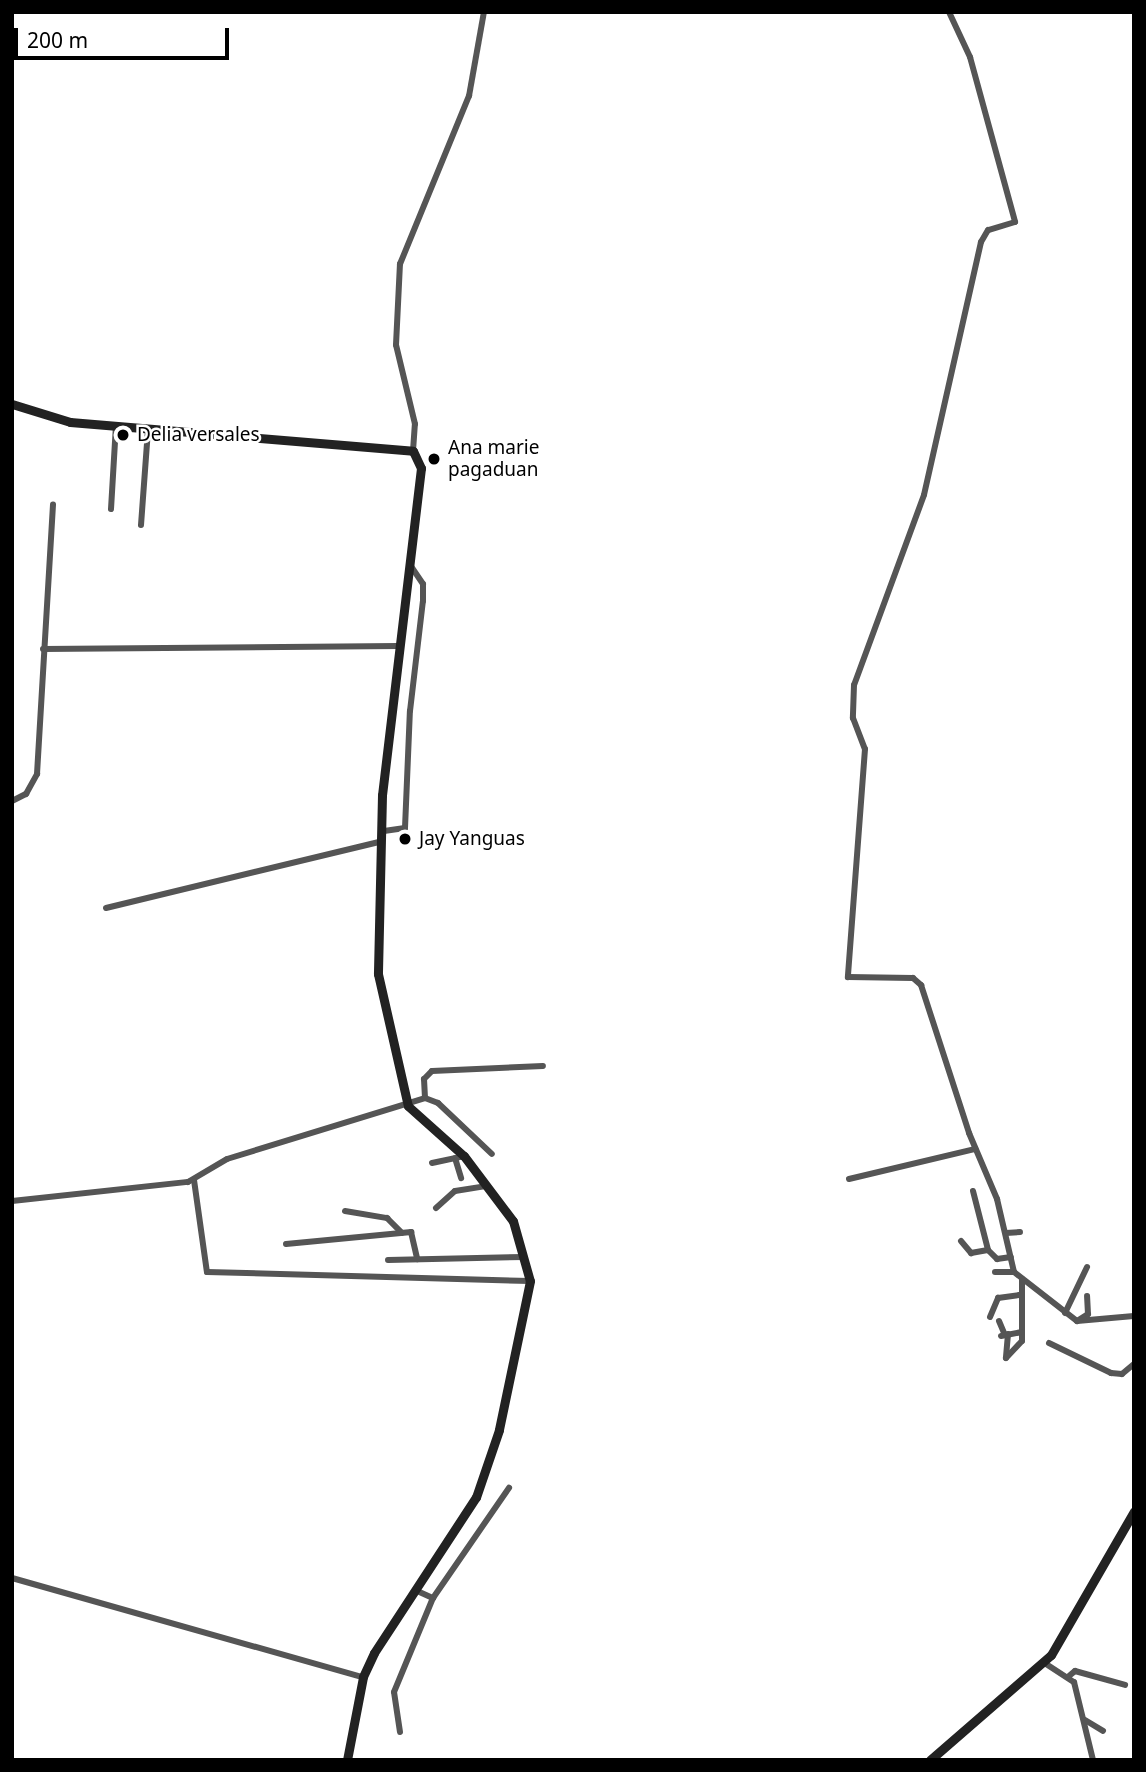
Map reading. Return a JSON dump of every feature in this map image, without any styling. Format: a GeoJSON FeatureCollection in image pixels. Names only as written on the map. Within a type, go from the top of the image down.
{"type":"FeatureCollection","features":[{"type":"Feature","properties":{"kind":"street"},"geometry":{"type":"LineString","coordinates":[[347,1760],[363,1677],[476,1497],[499,1430],[530,1281],[513,1222],[486,1186],[408,1106],[377,964],[398,646],[421,486],[413,451],[415,424],[396,345],[400,264],[469,96],[484,12]]}},
{"type":"Feature","properties":{"kind":"street"},"geometry":{"type":"LineString","coordinates":[[949,12],[970,57],[1015,222],[988,230],[981,242],[924,495],[855,685],[853,718],[864,749],[848,977],[919,981],[1006,1233],[1014,1272],[1077,1321],[1134,1316]]}},
{"type":"Feature","properties":{"kind":"street"},"geometry":{"type":"LineString","coordinates":[[12,404],[70,422],[413,451]]}},
{"type":"Feature","properties":{"kind":"street"},"geometry":{"type":"LineString","coordinates":[[111,509],[116,426]]}},
{"type":"Feature","properties":{"kind":"street"},"geometry":{"type":"LineString","coordinates":[[141,525],[148,429]]}},
{"type":"Feature","properties":{"kind":"street"},"geometry":{"type":"LineString","coordinates":[[12,801],[26,794],[37,774],[54,504]]}},
{"type":"Feature","properties":{"kind":"street"},"geometry":{"type":"LineString","coordinates":[[106,908],[384,836],[405,828],[423,593],[410,565]]}},
{"type":"Feature","properties":{"kind":"street"},"geometry":{"type":"LineString","coordinates":[[43,649],[398,646]]}},
{"type":"Feature","properties":{"kind":"street"},"geometry":{"type":"LineString","coordinates":[[425,1098],[424,1079],[432,1072],[543,1066]]}},
{"type":"Feature","properties":{"kind":"street"},"geometry":{"type":"LineString","coordinates":[[12,1201],[194,1180],[226,1159],[408,1106],[425,1098],[438,1103],[492,1154]]}},
{"type":"Feature","properties":{"kind":"street"},"geometry":{"type":"LineString","coordinates":[[849,1179],[975,1149]]}},
{"type":"Feature","properties":{"kind":"street"},"geometry":{"type":"LineString","coordinates":[[432,1163],[459,1157]]}},
{"type":"Feature","properties":{"kind":"street"},"geometry":{"type":"LineString","coordinates":[[459,1157],[461,1178]]}},
{"type":"Feature","properties":{"kind":"street"},"geometry":{"type":"LineString","coordinates":[[194,1180],[207,1272],[530,1281]]}},
{"type":"Feature","properties":{"kind":"street"},"geometry":{"type":"LineString","coordinates":[[436,1208],[455,1191],[486,1186]]}},
{"type":"Feature","properties":{"kind":"street"},"geometry":{"type":"LineString","coordinates":[[973,1191],[988,1250],[997,1259],[1011,1257]]}},
{"type":"Feature","properties":{"kind":"street"},"geometry":{"type":"LineString","coordinates":[[345,1211],[387,1218],[402,1233]]}},
{"type":"Feature","properties":{"kind":"street"},"geometry":{"type":"LineString","coordinates":[[1006,1233],[1020,1232]]}},
{"type":"Feature","properties":{"kind":"street"},"geometry":{"type":"LineString","coordinates":[[286,1244],[416,1234],[417,1259]]}},
{"type":"Feature","properties":{"kind":"street"},"geometry":{"type":"LineString","coordinates":[[961,1241],[971,1253],[988,1250]]}},
{"type":"Feature","properties":{"kind":"street"},"geometry":{"type":"LineString","coordinates":[[388,1260],[524,1257]]}},
{"type":"Feature","properties":{"kind":"street"},"geometry":{"type":"LineString","coordinates":[[1065,1313],[1087,1267]]}},
{"type":"Feature","properties":{"kind":"street"},"geometry":{"type":"LineString","coordinates":[[995,1272],[1014,1272]]}},
{"type":"Feature","properties":{"kind":"street"},"geometry":{"type":"LineString","coordinates":[[999,1321],[1005,1335],[1006,1358],[1020,1347],[1021,1279]]}},
{"type":"Feature","properties":{"kind":"street"},"geometry":{"type":"LineString","coordinates":[[990,1317],[998,1298],[1019,1295]]}},
{"type":"Feature","properties":{"kind":"street"},"geometry":{"type":"LineString","coordinates":[[1077,1321],[1088,1314],[1087,1296]]}},
{"type":"Feature","properties":{"kind":"street"},"geometry":{"type":"LineString","coordinates":[[1005,1335],[1021,1332]]}},
{"type":"Feature","properties":{"kind":"street"},"geometry":{"type":"LineString","coordinates":[[1049,1343],[1111,1373],[1122,1374],[1134,1364]]}},
{"type":"Feature","properties":{"kind":"street"},"geometry":{"type":"LineString","coordinates":[[400,1732],[394,1692],[432,1598],[509,1488]]}},
{"type":"Feature","properties":{"kind":"street"},"geometry":{"type":"LineString","coordinates":[[930,1760],[1043,1661],[1134,1511]]}},
{"type":"Feature","properties":{"kind":"street"},"geometry":{"type":"LineString","coordinates":[[12,1578],[363,1677]]}},
{"type":"Feature","properties":{"kind":"street"},"geometry":{"type":"LineString","coordinates":[[416,1590],[432,1598]]}},
{"type":"Feature","properties":{"kind":"street"},"geometry":{"type":"LineString","coordinates":[[1043,1661],[1069,1675],[1085,1720],[1093,1760]]}},
{"type":"Feature","properties":{"kind":"street"},"geometry":{"type":"LineString","coordinates":[[1069,1675],[1074,1671],[1125,1685]]}},
{"type":"Feature","properties":{"kind":"street"},"geometry":{"type":"LineString","coordinates":[[1085,1720],[1103,1731]]}},
{"type":"Feature","properties":{"kind":"place","name":"Delia versales"},"geometry":{"type":"Point","coordinates":[123,435]}},
{"type":"Feature","properties":{"kind":"place","name":"Ana marie pagaduan"},"geometry":{"type":"Point","coordinates":[434,459]}},
{"type":"Feature","properties":{"kind":"place","name":"Jay Yanguas"},"geometry":{"type":"Point","coordinates":[405,839]}}]}
